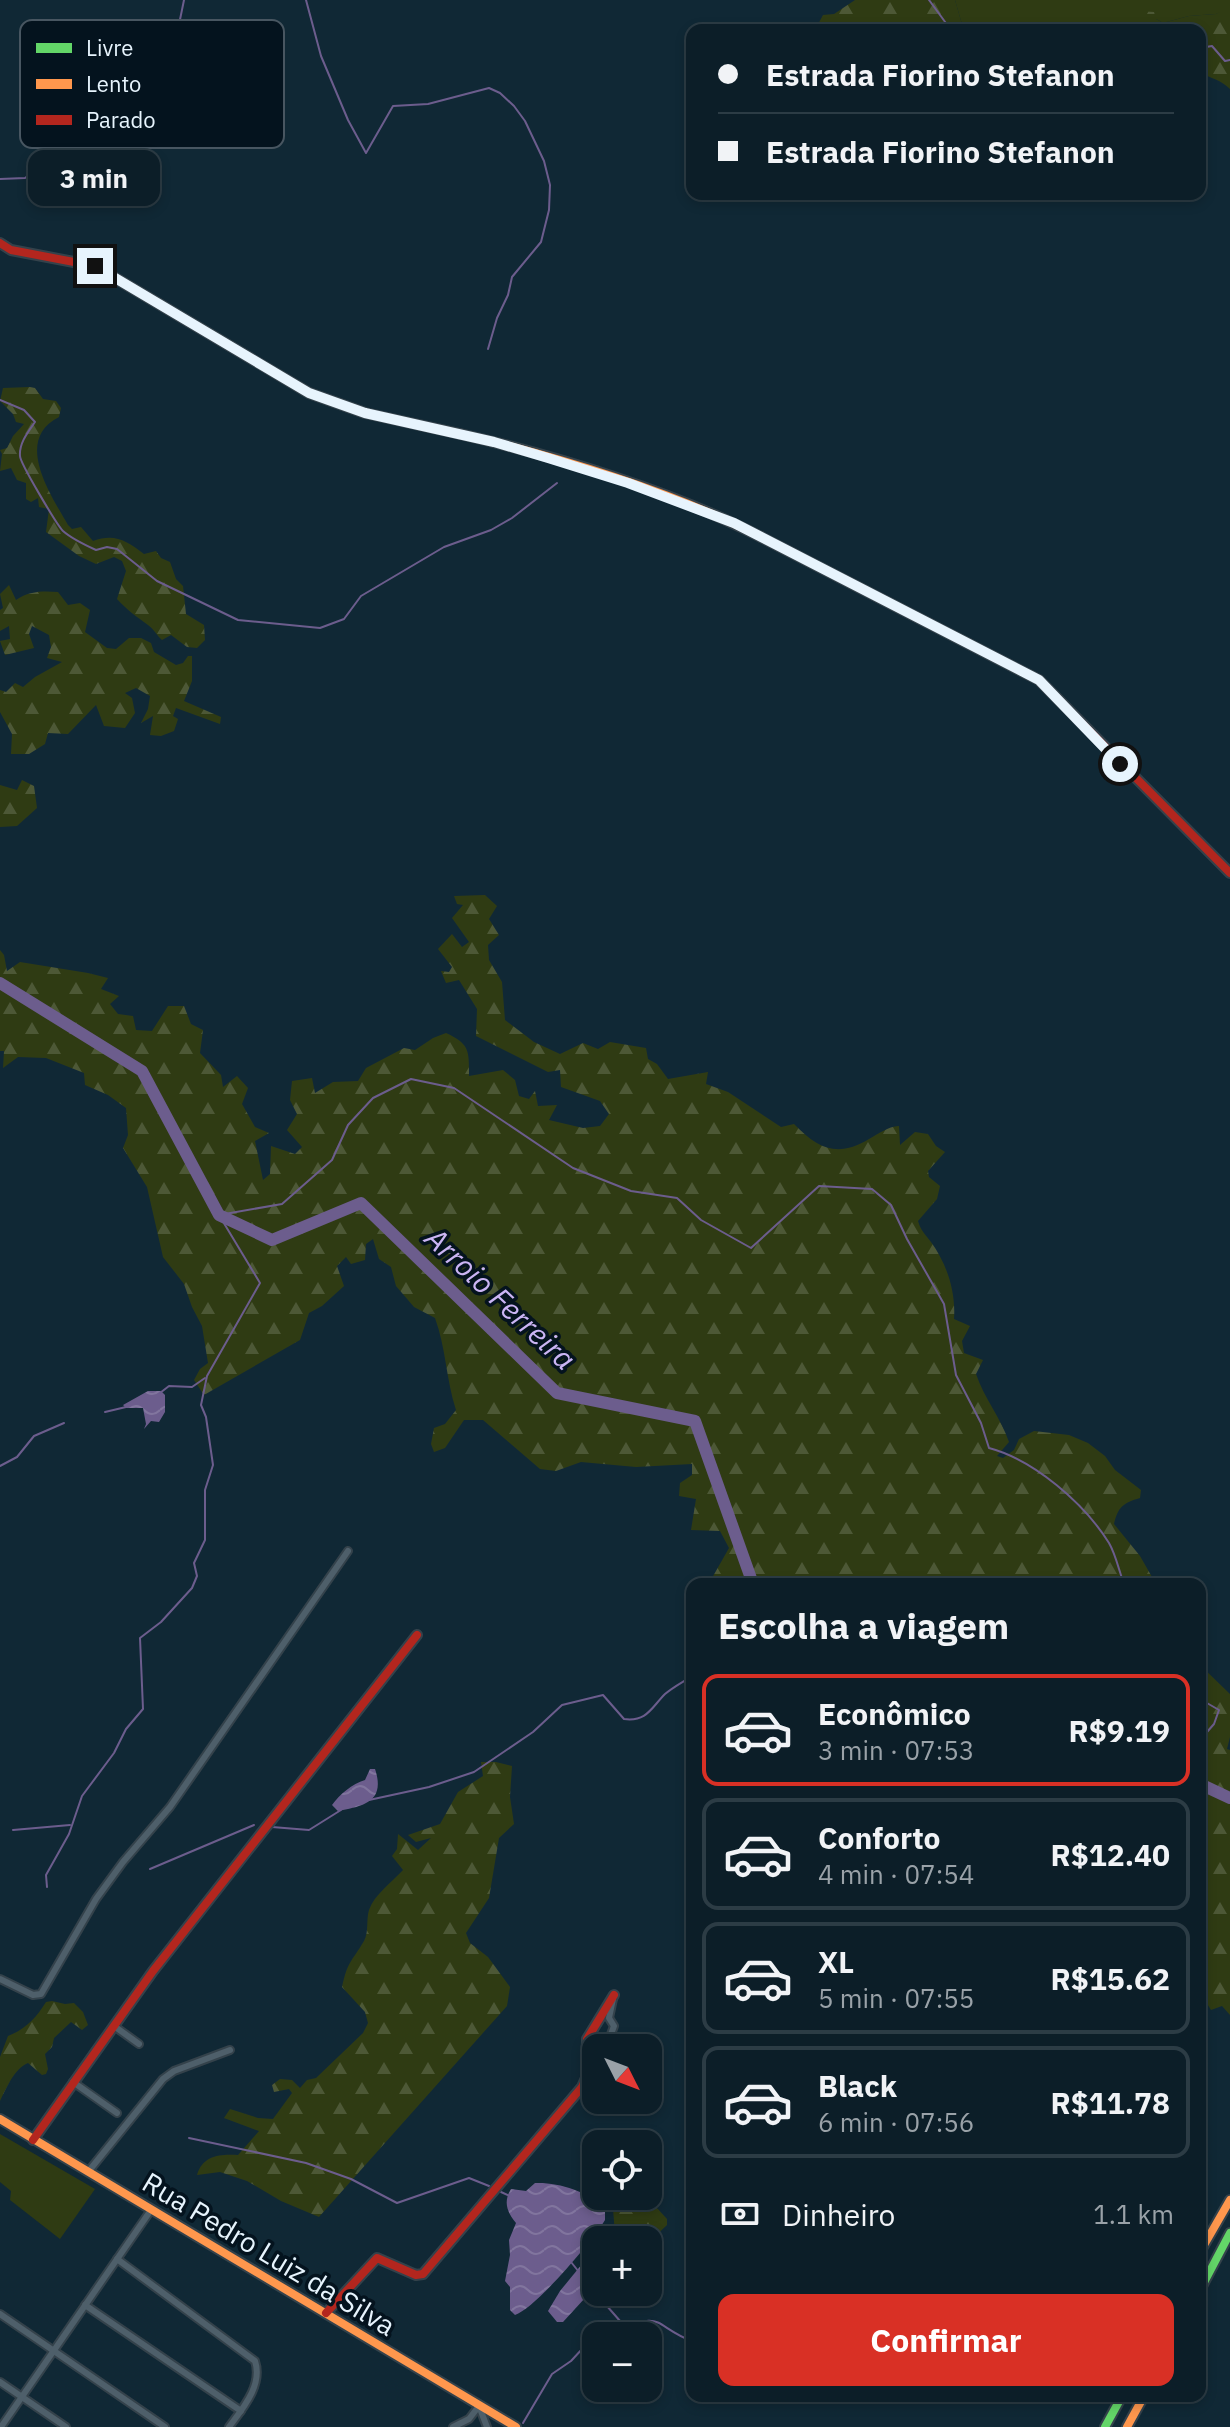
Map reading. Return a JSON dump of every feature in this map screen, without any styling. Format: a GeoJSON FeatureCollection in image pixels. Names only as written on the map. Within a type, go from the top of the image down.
{"type":"FeatureCollection","features":[{"type":"Feature","properties":{"kind":"main road"},"geometry":{"type":"LineString","coordinates":[[0,243],[11,250],[95,266],[309,393],[365,413],[494,442],[628,483],[734,523],[967,641],[1039,680],[1230,873]]}},
{"type":"Feature","properties":{"kind":"main road"},"geometry":{"type":"LineString","coordinates":[[33,2140],[153,1971],[417,1635]]}},
{"type":"Feature","properties":{"kind":"main road"},"geometry":{"type":"LineString","coordinates":[[590,2034],[614,1995]]}},
{"type":"Feature","properties":{"kind":"main road"},"geometry":{"type":"LineString","coordinates":[[326,2313],[377,2258],[416,2275],[423,2274],[582,2087]]}},
{"type":"Feature","properties":{"kind":"main road","name":"Rua Pedro Luiz da Silva"},"geometry":{"type":"LineString","coordinates":[[0,2119],[516,2427]]}},
{"type":"Feature","properties":{"kind":"main road"},"geometry":{"type":"LineString","coordinates":[[1206,2242],[1230,2200]]}},
{"type":"Feature","properties":{"kind":"main road"},"geometry":{"type":"LineString","coordinates":[[1206,2279],[1230,2233]]}},
{"type":"Feature","properties":{"kind":"main road"},"geometry":{"type":"LineString","coordinates":[[1105,2427],[1119,2402]]}},
{"type":"Feature","properties":{"kind":"main road"},"geometry":{"type":"LineString","coordinates":[[1127,2427],[1141,2402]]}},
{"type":"Feature","properties":{"kind":"street"},"geometry":{"type":"LineString","coordinates":[[0,1979],[33,1995],[41,1994],[96,1899],[170,1807],[348,1551]]}},
{"type":"Feature","properties":{"kind":"street"},"geometry":{"type":"LineString","coordinates":[[611,2034],[614,2026],[609,2018],[614,1995]]}},
{"type":"Feature","properties":{"kind":"street"},"geometry":{"type":"LineString","coordinates":[[114,2026],[139,2044]]}},
{"type":"Feature","properties":{"kind":"street"},"geometry":{"type":"LineString","coordinates":[[88,2172],[163,2079],[174,2071],[230,2050]]}},
{"type":"Feature","properties":{"kind":"street"},"geometry":{"type":"LineString","coordinates":[[73,2082],[117,2113]]}},
{"type":"Feature","properties":{"kind":"street"},"geometry":{"type":"LineString","coordinates":[[1,2427],[151,2210]]}},
{"type":"Feature","properties":{"kind":"street"},"geometry":{"type":"LineString","coordinates":[[117,2259],[255,2361],[259,2372],[254,2389],[229,2427]]}},
{"type":"Feature","properties":{"kind":"street"},"geometry":{"type":"LineString","coordinates":[[85,2305],[241,2411]]}},
{"type":"Feature","properties":{"kind":"street"},"geometry":{"type":"LineString","coordinates":[[0,2314],[165,2427]]}},
{"type":"Feature","properties":{"kind":"street"},"geometry":{"type":"LineString","coordinates":[[0,2382],[66,2427]]}},
{"type":"Feature","properties":{"kind":"street"},"geometry":{"type":"LineString","coordinates":[[453,2427],[469,2419],[479,2406]]}},
{"type":"Feature","properties":{"kind":"street"},"geometry":{"type":"LineString","coordinates":[[479,2406],[487,2427]]}},
{"type":"Feature","properties":{"kind":"green space"},"geometry":{"type":"Polygon","coordinates":[[[855,0],[955,0],[964,24],[818,24],[823,15],[834,14],[855,0]]]}},
{"type":"Feature","properties":{"kind":"green space"},"geometry":{"type":"Polygon","coordinates":[[[955,0],[1230,0],[1230,9],[1216,14],[1189,16],[1163,23],[1156,19],[1116,21],[1117,24],[964,24],[955,0]]]}},
{"type":"Feature","properties":{"kind":"green space"},"geometry":{"type":"Polygon","coordinates":[[[1230,9],[1230,89],[1206,76],[1206,24],[1116,24],[1115,21],[1133,11],[1154,12],[1156,19],[1163,23],[1189,16],[1216,14],[1230,9]]]}},
{"type":"Feature","properties":{"kind":"green space"},"geometry":{"type":"Polygon","coordinates":[[[3,388],[35,388],[43,399],[56,401],[61,408],[59,417],[45,427],[37,453],[46,484],[68,525],[72,529],[81,527],[93,541],[120,539],[144,554],[156,551],[161,558],[170,562],[176,579],[183,586],[186,614],[204,625],[205,640],[197,648],[187,647],[171,635],[162,640],[125,607],[117,599],[126,571],[122,561],[114,557],[96,564],[79,556],[46,532],[49,509],[39,507],[38,498],[31,502],[26,499],[26,483],[17,480],[11,468],[0,471],[0,450],[7,448],[24,424],[16,422],[13,414],[0,401],[3,388]]]}},
{"type":"Feature","properties":{"kind":"green space"},"geometry":{"type":"Polygon","coordinates":[[[9,585],[16,600],[31,593],[58,592],[68,605],[80,603],[90,610],[85,632],[107,648],[116,649],[129,638],[141,638],[151,643],[154,652],[176,665],[192,656],[192,681],[184,701],[221,717],[220,724],[176,708],[173,716],[178,719],[174,731],[161,736],[150,735],[153,716],[141,723],[150,696],[136,688],[125,693],[132,698],[135,713],[125,728],[104,726],[96,705],[68,734],[48,733],[45,744],[29,754],[11,754],[12,734],[0,712],[0,690],[6,692],[15,683],[23,687],[62,662],[47,658],[51,647],[49,635],[32,626],[29,634],[34,648],[5,655],[0,641],[10,639],[9,626],[0,631],[0,610],[3,608],[0,594],[9,585]]]}},
{"type":"Feature","properties":{"kind":"green space"},"geometry":{"type":"Polygon","coordinates":[[[22,780],[34,786],[37,808],[17,826],[0,827],[0,785],[17,790],[22,780]]]}},
{"type":"Feature","properties":{"kind":"green space"},"geometry":{"type":"Polygon","coordinates":[[[485,895],[497,906],[489,919],[499,935],[488,945],[489,960],[502,982],[505,1020],[534,1042],[560,1054],[583,1043],[598,1049],[610,1042],[646,1048],[648,1059],[657,1064],[668,1079],[708,1072],[706,1084],[728,1092],[781,1127],[794,1124],[811,1140],[829,1148],[858,1145],[899,1126],[900,1145],[915,1132],[928,1134],[936,1146],[945,1152],[928,1171],[929,1177],[940,1186],[937,1199],[918,1221],[946,1269],[954,1299],[954,1319],[970,1326],[962,1341],[964,1353],[983,1360],[976,1374],[1009,1442],[997,1456],[1003,1458],[1014,1450],[1019,1439],[1034,1431],[1069,1435],[1088,1443],[1105,1456],[1115,1470],[1141,1490],[1140,1498],[1125,1504],[1117,1513],[1114,1524],[1140,1556],[1153,1578],[712,1578],[729,1548],[720,1531],[691,1530],[696,1499],[679,1496],[680,1483],[692,1475],[692,1464],[636,1467],[581,1462],[556,1471],[540,1469],[483,1420],[464,1420],[445,1448],[434,1452],[431,1444],[434,1428],[445,1424],[456,1410],[439,1329],[435,1318],[414,1307],[396,1286],[391,1267],[379,1259],[373,1239],[366,1244],[365,1260],[351,1264],[346,1257],[337,1266],[344,1286],[309,1313],[300,1340],[204,1395],[194,1380],[208,1363],[202,1326],[184,1284],[163,1257],[147,1187],[123,1148],[128,1135],[126,1108],[108,1095],[85,1085],[84,1073],[46,1058],[18,1057],[3,1068],[4,1051],[0,1051],[0,950],[7,971],[20,962],[108,978],[101,989],[119,996],[110,1004],[118,1014],[133,1016],[136,1030],[152,1031],[168,1006],[184,1006],[191,1024],[203,1030],[200,1053],[221,1075],[223,1087],[237,1076],[248,1088],[242,1104],[255,1127],[269,1133],[255,1141],[263,1180],[270,1174],[271,1146],[295,1154],[302,1147],[287,1130],[297,1114],[290,1100],[292,1081],[312,1078],[315,1093],[333,1082],[358,1081],[366,1068],[404,1048],[415,1050],[446,1033],[464,1045],[469,1060],[469,1076],[503,1070],[515,1080],[519,1096],[529,1099],[535,1091],[538,1106],[557,1105],[549,1120],[583,1128],[600,1126],[609,1114],[600,1101],[561,1087],[560,1070],[548,1072],[476,1036],[477,1009],[459,980],[446,983],[441,971],[449,972],[452,967],[438,949],[452,934],[462,947],[469,942],[452,918],[463,905],[457,904],[454,896],[485,895]]]}},
{"type":"Feature","properties":{"kind":"green space"},"geometry":{"type":"Polygon","coordinates":[[[1206,1671],[1230,1694],[1227,1749],[1230,1750],[1230,2015],[1222,2006],[1211,2010],[1206,2002],[1206,1671]]]}},
{"type":"Feature","properties":{"kind":"green space"},"geometry":{"type":"Polygon","coordinates":[[[481,1762],[512,1766],[510,1797],[514,1824],[499,1838],[489,1898],[466,1933],[470,1943],[488,1957],[510,1987],[507,2006],[319,2217],[281,2201],[247,2181],[220,2172],[197,2175],[208,2160],[238,2155],[259,2131],[224,2118],[230,2109],[258,2118],[273,2119],[292,2093],[289,2089],[274,2092],[272,2085],[280,2079],[292,2080],[300,2088],[307,2080],[316,2078],[363,2033],[368,2023],[365,2012],[342,1987],[348,1966],[366,1937],[371,1904],[403,1870],[392,1856],[397,1849],[398,1834],[418,1850],[431,1838],[416,1842],[408,1835],[440,1824],[458,1792],[483,1776],[481,1762]]]}},
{"type":"Feature","properties":{"kind":"green space"},"geometry":{"type":"Polygon","coordinates":[[[46,2002],[74,2003],[83,2012],[88,2025],[82,2030],[71,2022],[54,2038],[52,2047],[45,2054],[46,2074],[42,2075],[28,2063],[11,2079],[0,2101],[0,2057],[8,2036],[34,2018],[46,2002]]]}},
{"type":"Feature","properties":{"kind":"green space"},"geometry":{"type":"Polygon","coordinates":[[[0,2134],[95,2189],[60,2239],[10,2200],[11,2191],[0,2182],[0,2134]]]}},
{"type":"Feature","properties":{"kind":"green space"},"geometry":{"type":"Polygon","coordinates":[[[613,2210],[659,2210],[667,2219],[667,2225],[662,2230],[662,2226],[614,2226],[613,2210]]]}},
{"type":"Feature","properties":{"kind":"water"},"geometry":{"type":"Polygon","coordinates":[[[148,1391],[161,1391],[165,1395],[165,1412],[159,1422],[151,1421],[144,1429],[143,1408],[126,1408],[123,1405],[148,1391]]]}},
{"type":"Feature","properties":{"kind":"water"},"geometry":{"type":"Polygon","coordinates":[[[370,1769],[375,1769],[378,1780],[375,1795],[364,1804],[338,1811],[332,1805],[347,1790],[365,1780],[370,1769]]]}},
{"type":"Feature","properties":{"kind":"water"},"geometry":{"type":"Polygon","coordinates":[[[535,2183],[544,2183],[581,2192],[582,2210],[605,2210],[605,2220],[601,2226],[582,2226],[582,2250],[536,2300],[515,2315],[510,2310],[510,2287],[505,2281],[510,2255],[509,2240],[516,2223],[508,2211],[507,2198],[511,2189],[526,2191],[535,2183]]]}},
{"type":"Feature","properties":{"kind":"water"},"geometry":{"type":"Polygon","coordinates":[[[582,2264],[582,2301],[563,2322],[557,2322],[548,2311],[582,2264]]]}},
{"type":"Feature","properties":{"kind":"waterway"},"geometry":{"type":"LineString","coordinates":[[180,20],[184,0]]}},
{"type":"Feature","properties":{"kind":"waterway"},"geometry":{"type":"LineString","coordinates":[[306,0],[321,56],[348,120],[366,153],[393,106],[428,104],[489,88],[500,93],[525,121],[544,161],[550,185],[549,210],[541,242],[512,277],[488,349]]}},
{"type":"Feature","properties":{"kind":"waterway"},"geometry":{"type":"LineString","coordinates":[[929,0],[947,24]]}},
{"type":"Feature","properties":{"kind":"waterway"},"geometry":{"type":"LineString","coordinates":[[1206,47],[1212,46],[1225,61],[1230,60]]}},
{"type":"Feature","properties":{"kind":"waterway"},"geometry":{"type":"LineString","coordinates":[[0,179],[25,178],[59,153],[61,148]]}},
{"type":"Feature","properties":{"kind":"waterway"},"geometry":{"type":"LineString","coordinates":[[0,400],[24,410],[35,422],[22,442],[20,456],[39,494],[63,531],[96,550],[107,547],[117,549],[157,581],[238,620],[320,628],[344,619],[361,596],[444,547],[491,530],[512,518],[557,483]]}},
{"type":"Feature","properties":{"kind":"waterway","name":"Arroio Ferreira"},"geometry":{"type":"LineString","coordinates":[[0,983],[142,1071],[219,1215],[272,1240],[361,1203],[557,1393],[695,1421],[751,1578]]}},
{"type":"Feature","properties":{"kind":"waterway","name":"Arroio Ferreira"},"geometry":{"type":"LineString","coordinates":[[47,1887],[46,1875],[69,1834],[82,1796],[114,1753],[126,1729],[143,1709],[140,1638],[161,1622],[192,1588],[197,1576],[194,1563],[205,1540],[205,1490],[213,1465],[206,1417],[201,1405],[207,1376],[260,1283],[219,1215],[282,1204],[332,1160],[348,1125],[373,1098],[411,1079],[454,1088],[573,1168],[631,1191],[677,1198],[701,1220],[751,1248],[819,1186],[872,1189],[891,1205],[944,1304],[956,1375],[981,1423],[989,1448],[1023,1462],[1072,1499],[1109,1543],[1122,1578]]}},
{"type":"Feature","properties":{"kind":"waterway"},"geometry":{"type":"LineString","coordinates":[[160,1393],[169,1386],[192,1387],[205,1378]]}},
{"type":"Feature","properties":{"kind":"waterway"},"geometry":{"type":"LineString","coordinates":[[105,1412],[126,1407]]}},
{"type":"Feature","properties":{"kind":"waterway"},"geometry":{"type":"LineString","coordinates":[[0,1466],[17,1457],[34,1436],[64,1423]]}},
{"type":"Feature","properties":{"kind":"waterway"},"geometry":{"type":"LineString","coordinates":[[369,1800],[429,1787],[474,1772],[533,1732],[562,1705],[603,1695],[624,1719],[638,1718],[648,1713],[668,1691],[686,1680]]}},
{"type":"Feature","properties":{"kind":"waterway","name":"Arroio Ferreira"},"geometry":{"type":"LineString","coordinates":[[1206,1702],[1219,1710],[1214,1724],[1206,1733]]}},
{"type":"Feature","properties":{"kind":"waterway","name":"Arroio Ferreira"},"geometry":{"type":"LineString","coordinates":[[1206,1787],[1230,1798]]}},
{"type":"Feature","properties":{"kind":"waterway"},"geometry":{"type":"LineString","coordinates":[[272,1827],[309,1830],[341,1810]]}},
{"type":"Feature","properties":{"kind":"waterway"},"geometry":{"type":"LineString","coordinates":[[13,1830],[70,1825]]}},
{"type":"Feature","properties":{"kind":"waterway"},"geometry":{"type":"LineString","coordinates":[[150,1869],[254,1825]]}},
{"type":"Feature","properties":{"kind":"waterway"},"geometry":{"type":"LineString","coordinates":[[189,2138],[306,2163],[351,2179],[397,2203],[469,2178],[489,2186]]}},
{"type":"Feature","properties":{"kind":"waterway"},"geometry":{"type":"LineString","coordinates":[[501,2192],[510,2196]]}},
{"type":"Feature","properties":{"kind":"waterway"},"geometry":{"type":"LineString","coordinates":[[571,2262],[579,2272]]}},
{"type":"Feature","properties":{"kind":"waterway"},"geometry":{"type":"LineString","coordinates":[[607,2306],[621,2322]]}},
{"type":"Feature","properties":{"kind":"waterway"},"geometry":{"type":"LineString","coordinates":[[642,2322],[657,2322]]}},
{"type":"Feature","properties":{"kind":"waterway"},"geometry":{"type":"LineString","coordinates":[[662,2325],[686,2338]]}},
{"type":"Feature","properties":{"kind":"waterway"},"geometry":{"type":"LineString","coordinates":[[523,2423],[552,2374],[582,2349]]}},
{"type":"Feature","properties":{"kind":"traffic: fast"},"geometry":{"type":"LineString","coordinates":[[1206,2279],[1230,2233]]}},
{"type":"Feature","properties":{"kind":"traffic: fast"},"geometry":{"type":"LineString","coordinates":[[1105,2427],[1119,2402]]}},
{"type":"Feature","properties":{"kind":"traffic: slow"},"geometry":{"type":"LineString","coordinates":[[460,434],[535,453],[653,490],[761,537]]}},
{"type":"Feature","properties":{"kind":"traffic: slow"},"geometry":{"type":"LineString","coordinates":[[0,2119],[516,2427]]}},
{"type":"Feature","properties":{"kind":"traffic: slow"},"geometry":{"type":"LineString","coordinates":[[1206,2242],[1230,2200]]}},
{"type":"Feature","properties":{"kind":"traffic: slow"},"geometry":{"type":"LineString","coordinates":[[1127,2427],[1141,2402]]}},
{"type":"Feature","properties":{"kind":"traffic: jam"},"geometry":{"type":"LineString","coordinates":[[0,243],[11,250],[95,266],[309,393],[365,413],[460,434]]}},
{"type":"Feature","properties":{"kind":"traffic: jam"},"geometry":{"type":"LineString","coordinates":[[761,537],[1039,680],[1230,873]]}},
{"type":"Feature","properties":{"kind":"traffic: jam"},"geometry":{"type":"LineString","coordinates":[[33,2140],[153,1971],[417,1635]]}},
{"type":"Feature","properties":{"kind":"traffic: jam"},"geometry":{"type":"LineString","coordinates":[[326,2313],[377,2258],[416,2275],[423,2274],[582,2087],[586,2078],[587,2039],[614,1995]]}},
{"type":"Feature","properties":{"kind":"route"},"geometry":{"type":"LineString","coordinates":[[95,266],[309,393],[365,413],[494,442],[548,458],[628,483],[734,523],[1039,680],[1120,764]]}}]}
